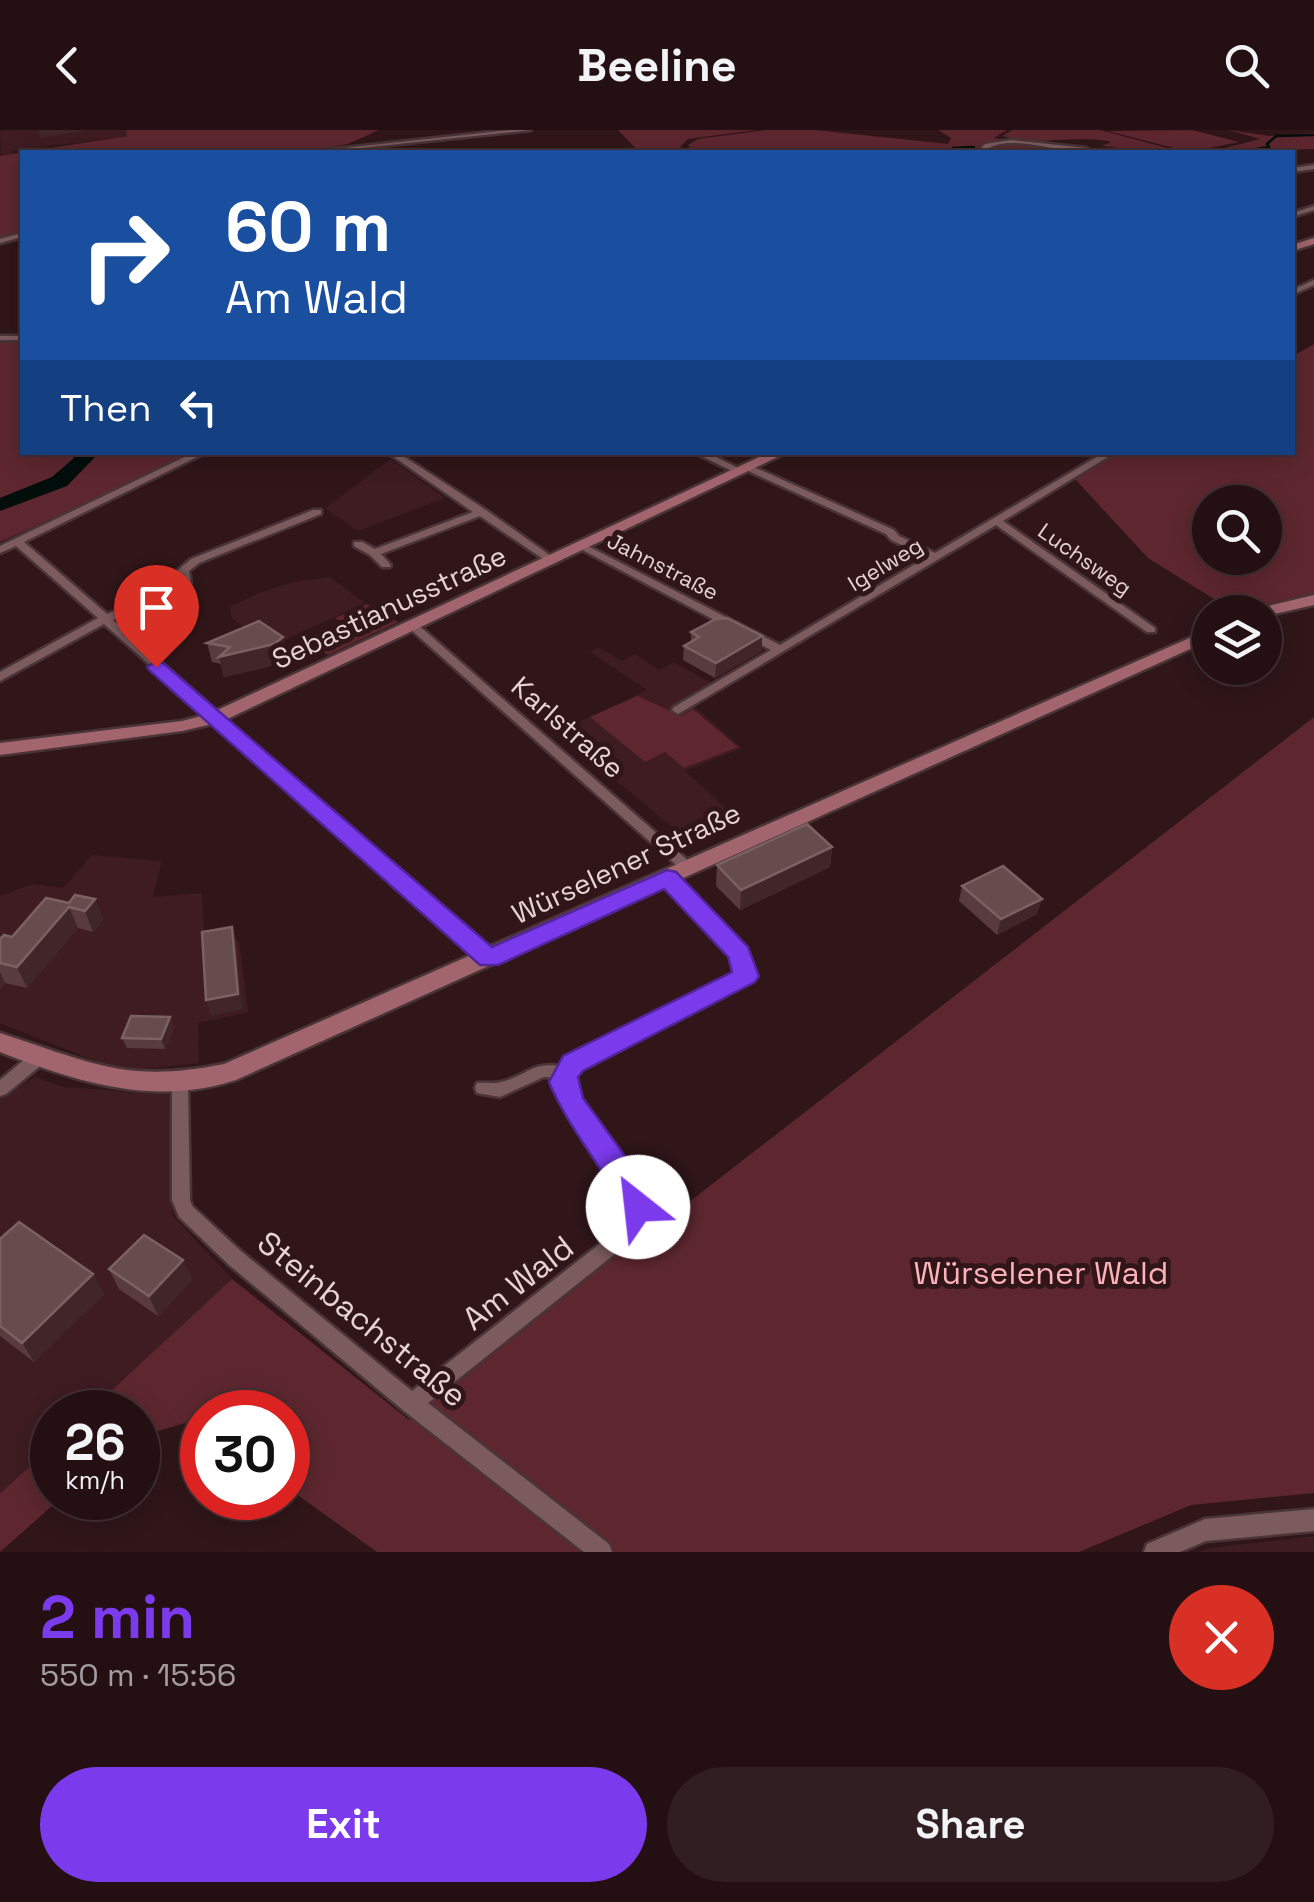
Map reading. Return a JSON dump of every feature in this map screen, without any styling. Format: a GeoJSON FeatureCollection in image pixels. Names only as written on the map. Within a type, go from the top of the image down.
{"type":"FeatureCollection","features":[{"type":"Feature","properties":{"kind":"main road","name":"Sebastianusstraße"},"geometry":{"type":"LineString","coordinates":[[0,749],[182,726],[215,718],[776,455]]}},
{"type":"Feature","properties":{"kind":"main road"},"geometry":{"type":"LineString","coordinates":[[1282,607],[1314,600]]}},
{"type":"Feature","properties":{"kind":"main road","name":"Würselener Straße"},"geometry":{"type":"LineString","coordinates":[[0,1042],[100,1079],[180,1084],[256,1063],[1192,642]]}},
{"type":"Feature","properties":{"kind":"street"},"geometry":{"type":"LineString","coordinates":[[327,150],[528,130]]}},
{"type":"Feature","properties":{"kind":"street"},"geometry":{"type":"LineString","coordinates":[[981,150],[997,137],[1086,150]]}},
{"type":"Feature","properties":{"kind":"street"},"geometry":{"type":"LineString","coordinates":[[0,550],[197,455]]}},
{"type":"Feature","properties":{"kind":"street"},"geometry":{"type":"LineString","coordinates":[[396,455],[553,560]]}},
{"type":"Feature","properties":{"kind":"street"},"geometry":{"type":"LineString","coordinates":[[705,455],[880,527],[936,558]]}},
{"type":"Feature","properties":{"kind":"street","name":"Igelweg"},"geometry":{"type":"LineString","coordinates":[[678,710],[1107,455]]}},
{"type":"Feature","properties":{"kind":"street"},"geometry":{"type":"LineString","coordinates":[[0,677],[103,620],[184,585],[183,570],[195,562],[317,512]]}},
{"type":"Feature","properties":{"kind":"street"},"geometry":{"type":"LineString","coordinates":[[374,554],[482,512]]}},
{"type":"Feature","properties":{"kind":"street","name":"Luchsweg"},"geometry":{"type":"LineString","coordinates":[[996,522],[1151,630]]}},
{"type":"Feature","properties":{"kind":"street"},"geometry":{"type":"LineString","coordinates":[[18,542],[489,958]]}},
{"type":"Feature","properties":{"kind":"street"},"geometry":{"type":"LineString","coordinates":[[358,544],[386,565]]}},
{"type":"Feature","properties":{"kind":"street","name":"Jahnstraße"},"geometry":{"type":"LineString","coordinates":[[582,547],[779,649]]}},
{"type":"Feature","properties":{"kind":"street","name":"Karlstraße"},"geometry":{"type":"LineString","coordinates":[[414,626],[678,873]]}},
{"type":"Feature","properties":{"kind":"street"},"geometry":{"type":"LineString","coordinates":[[483,1088],[500,1090],[543,1070],[566,1073],[573,1064],[746,976],[739,953],[678,873]]}},
{"type":"Feature","properties":{"kind":"street"},"geometry":{"type":"LineString","coordinates":[[0,1090],[38,1058]]}},
{"type":"Feature","properties":{"kind":"street","name":"Am Wald"},"geometry":{"type":"LineString","coordinates":[[411,1404],[634,1228],[636,1197],[572,1104],[562,1082],[566,1073]]}},
{"type":"Feature","properties":{"kind":"street","name":"Steinbachstraße"},"geometry":{"type":"LineString","coordinates":[[180,1084],[181,1200],[186,1210],[235,1258],[411,1404],[602,1552]]}},
{"type":"Feature","properties":{"kind":"street"},"geometry":{"type":"LineString","coordinates":[[1155,1552],[1205,1530],[1314,1520]]}},
{"type":"Feature","properties":{"kind":"shaded area"},"geometry":{"type":"Polygon","coordinates":[[[0,130],[126,130],[127,136],[13,151],[13,157],[1,158],[0,130]]]}},
{"type":"Feature","properties":{"kind":"shaded area"},"geometry":{"type":"Polygon","coordinates":[[[391,459],[445,498],[358,531],[325,508],[391,459]]]}},
{"type":"Feature","properties":{"kind":"shaded area"},"geometry":{"type":"Polygon","coordinates":[[[330,577],[365,603],[285,640],[265,626],[249,632],[231,617],[230,607],[259,593],[293,582],[330,577]]]}},
{"type":"Feature","properties":{"kind":"shaded area"},"geometry":{"type":"Polygon","coordinates":[[[598,647],[622,661],[635,654],[659,670],[674,662],[712,683],[672,710],[681,714],[694,706],[742,748],[685,771],[741,822],[693,844],[557,732],[647,690],[590,652],[598,647]]]}},
{"type":"Feature","properties":{"kind":"shaded area"},"geometry":{"type":"Polygon","coordinates":[[[92,855],[162,861],[153,897],[202,893],[205,947],[239,941],[248,1012],[198,1023],[199,1063],[142,1069],[105,1065],[0,1023],[0,896],[33,884],[63,888],[92,855]]]}},
{"type":"Feature","properties":{"kind":"shaded area"},"geometry":{"type":"Polygon","coordinates":[[[35,1077],[64,1087],[169,1095],[173,1216],[232,1279],[112,1390],[30,1390],[30,1466],[0,1494],[0,1098],[35,1077]]]}},
{"type":"Feature","properties":{"kind":"shaded area"},"geometry":{"type":"Polygon","coordinates":[[[1314,1536],[1314,1552],[1199,1552],[1210,1548],[1314,1536]]]}},
{"type":"Feature","properties":{"kind":"green space"},"geometry":{"type":"Polygon","coordinates":[[[126,130],[379,130],[348,144],[313,150],[38,150],[127,136],[126,130]]]}},
{"type":"Feature","properties":{"kind":"green space"},"geometry":{"type":"Polygon","coordinates":[[[618,130],[757,130],[688,139],[680,147],[682,150],[637,150],[618,130]]]}},
{"type":"Feature","properties":{"kind":"green space"},"geometry":{"type":"Polygon","coordinates":[[[766,130],[815,130],[948,144],[951,138],[938,130],[1007,130],[994,138],[1030,142],[1002,136],[1012,130],[1100,130],[1175,150],[1116,150],[1119,148],[1102,146],[1111,142],[1086,139],[1039,142],[1059,150],[692,150],[688,145],[698,139],[766,130]]]}},
{"type":"Feature","properties":{"kind":"green space"},"geometry":{"type":"Polygon","coordinates":[[[1192,130],[1239,142],[1181,150],[1108,131],[1192,130]]]}},
{"type":"Feature","properties":{"kind":"green space"},"geometry":{"type":"Polygon","coordinates":[[[1229,130],[1269,136],[1314,133],[1314,149],[1217,150],[1260,139],[1229,130]]]}},
{"type":"Feature","properties":{"kind":"green space"},"geometry":{"type":"Polygon","coordinates":[[[20,153],[20,233],[0,238],[0,156],[20,153]]]}},
{"type":"Feature","properties":{"kind":"green space"},"geometry":{"type":"Polygon","coordinates":[[[0,343],[20,343],[20,455],[195,455],[0,542],[0,343]]]}},
{"type":"Feature","properties":{"kind":"green space"},"geometry":{"type":"Polygon","coordinates":[[[1314,344],[1314,594],[1282,601],[1282,595],[1208,595],[1148,558],[1074,478],[1114,455],[1295,455],[1295,355],[1314,344]]]}},
{"type":"Feature","properties":{"kind":"green space"},"geometry":{"type":"Polygon","coordinates":[[[367,604],[398,622],[328,655],[315,646],[352,628],[335,618],[367,604]]]}},
{"type":"Feature","properties":{"kind":"green space"},"geometry":{"type":"Polygon","coordinates":[[[638,696],[681,716],[693,709],[738,747],[684,768],[665,752],[645,762],[590,717],[638,696]]]}},
{"type":"Feature","properties":{"kind":"green space","name":"Würselener Wald"},"geometry":{"type":"Polygon","coordinates":[[[1314,717],[1314,1493],[1191,1505],[1079,1552],[377,1552],[310,1504],[310,1390],[180,1390],[180,1425],[160,1430],[160,1390],[112,1390],[232,1279],[409,1420],[440,1389],[636,1238],[644,1225],[662,1223],[1314,717]]]}},
{"type":"Feature","properties":{"kind":"green space"},"geometry":{"type":"Polygon","coordinates":[[[30,1466],[30,1520],[36,1520],[0,1552],[0,1494],[30,1466]]]}},
{"type":"Feature","properties":{"kind":"building"},"geometry":{"type":"Polygon","coordinates":[[[727,618],[762,636],[716,663],[684,646],[699,637],[691,632],[716,619],[727,618]]]}},
{"type":"Feature","properties":{"kind":"building"},"geometry":{"type":"Polygon","coordinates":[[[259,621],[283,637],[274,644],[219,657],[230,647],[207,643],[259,621]]]}},
{"type":"Feature","properties":{"kind":"building"},"geometry":{"type":"Polygon","coordinates":[[[807,824],[832,847],[741,890],[717,865],[807,824]]]}},
{"type":"Feature","properties":{"kind":"building"},"geometry":{"type":"Polygon","coordinates":[[[1003,866],[1042,899],[1001,919],[962,886],[1003,866]]]}},
{"type":"Feature","properties":{"kind":"building"},"geometry":{"type":"Polygon","coordinates":[[[75,895],[95,899],[85,911],[69,907],[17,967],[0,963],[0,939],[4,935],[12,937],[46,898],[69,903],[75,895]]]}},
{"type":"Feature","properties":{"kind":"building"},"geometry":{"type":"Polygon","coordinates":[[[232,927],[238,994],[206,1000],[202,932],[232,927]]]}},
{"type":"Feature","properties":{"kind":"building"},"geometry":{"type":"Polygon","coordinates":[[[131,1016],[170,1017],[161,1039],[122,1038],[131,1016]]]}},
{"type":"Feature","properties":{"kind":"building"},"geometry":{"type":"Polygon","coordinates":[[[19,1222],[93,1274],[22,1343],[0,1326],[0,1239],[19,1222]]]}},
{"type":"Feature","properties":{"kind":"building"},"geometry":{"type":"Polygon","coordinates":[[[144,1235],[183,1260],[149,1296],[109,1269],[144,1235]]]}},
{"type":"Feature","properties":{"kind":"waterway"},"geometry":{"type":"LineString","coordinates":[[1251,150],[1269,147],[1267,144],[1276,136],[1314,135]]}},
{"type":"Feature","properties":{"kind":"waterway"},"geometry":{"type":"LineString","coordinates":[[953,148],[974,147]]}},
{"type":"Feature","properties":{"kind":"waterway"},"geometry":{"type":"LineString","coordinates":[[0,505],[60,482],[79,466],[84,455]]}},
{"type":"Feature","properties":{"kind":"route"},"geometry":{"type":"LineString","coordinates":[[156,667],[489,958],[667,878],[739,953],[746,976],[573,1064],[562,1082],[572,1104],[630,1187],[638,1207]]}}]}
